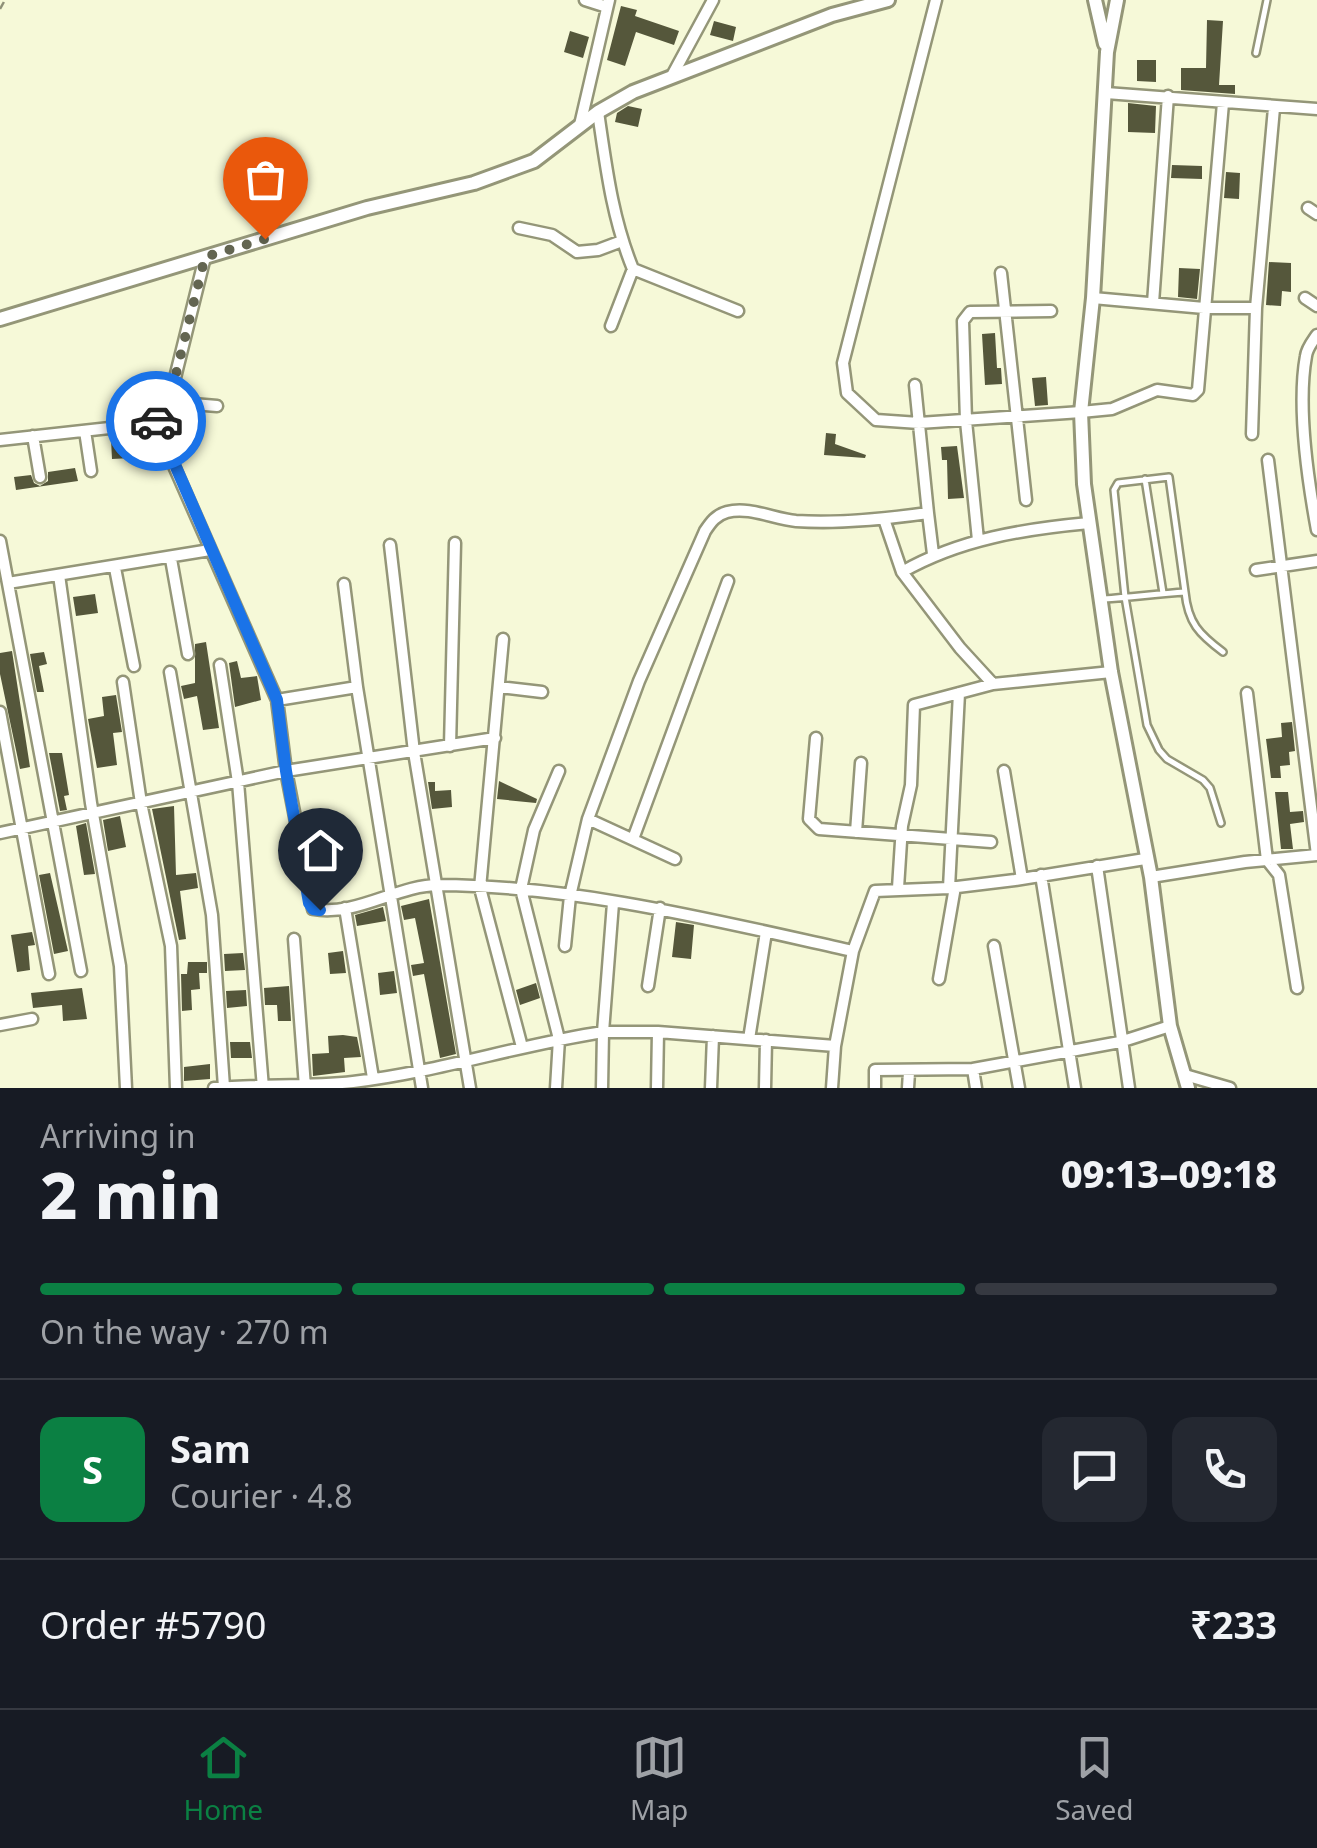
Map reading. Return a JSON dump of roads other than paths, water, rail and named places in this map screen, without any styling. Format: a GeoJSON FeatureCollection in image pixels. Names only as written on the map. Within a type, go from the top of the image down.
{"type":"FeatureCollection","features":[{"type":"Feature","properties":{"kind":"street"},"geometry":{"type":"LineString","coordinates":[[580,125],[608,4],[584,0]]}},
{"type":"Feature","properties":{"kind":"street"},"geometry":{"type":"LineString","coordinates":[[672,74],[713,0]]}},
{"type":"Feature","properties":{"kind":"street"},"geometry":{"type":"LineString","coordinates":[[832,15],[838,0]]}},
{"type":"Feature","properties":{"kind":"street"},"geometry":{"type":"LineString","coordinates":[[0,318],[367,208],[474,183],[534,161],[598,112],[672,74],[863,3],[888,0]]}},
{"type":"Feature","properties":{"kind":"street"},"geometry":{"type":"LineString","coordinates":[[936,0],[842,364],[847,393],[876,420],[919,423],[1081,412],[1112,409],[1156,390],[1193,395],[1198,390],[1223,103]]}},
{"type":"Feature","properties":{"kind":"street"},"geometry":{"type":"LineString","coordinates":[[1096,0],[1107,52]]}},
{"type":"Feature","properties":{"kind":"street"},"geometry":{"type":"LineString","coordinates":[[1117,0],[1107,52],[1093,298],[1081,412],[1084,484],[1111,672],[1151,877],[1170,1026],[1186,1082],[1230,1088]]}},
{"type":"Feature","properties":{"kind":"street"},"geometry":{"type":"LineString","coordinates":[[1106,92],[1317,109]]}},
{"type":"Feature","properties":{"kind":"street"},"geometry":{"type":"LineString","coordinates":[[1153,303],[1168,96]]}},
{"type":"Feature","properties":{"kind":"street"},"geometry":{"type":"LineString","coordinates":[[1252,434],[1256,308],[1274,108]]}},
{"type":"Feature","properties":{"kind":"street"},"geometry":{"type":"LineString","coordinates":[[598,112],[622,241],[633,268],[611,326]]}},
{"type":"Feature","properties":{"kind":"street"},"geometry":{"type":"LineString","coordinates":[[519,228],[552,236],[578,252],[622,241]]}},
{"type":"Feature","properties":{"kind":"street"},"geometry":{"type":"LineString","coordinates":[[0,440],[154,423],[169,402],[205,257]]}},
{"type":"Feature","properties":{"kind":"street"},"geometry":{"type":"LineString","coordinates":[[633,268],[738,311]]}},
{"type":"Feature","properties":{"kind":"street"},"geometry":{"type":"LineString","coordinates":[[1001,273],[1026,500]]}},
{"type":"Feature","properties":{"kind":"street"},"geometry":{"type":"LineString","coordinates":[[1093,298],[1204,308],[1256,308]]}},
{"type":"Feature","properties":{"kind":"street"},"geometry":{"type":"LineString","coordinates":[[1305,298],[1317,306]]}},
{"type":"Feature","properties":{"kind":"street"},"geometry":{"type":"LineString","coordinates":[[978,540],[966,420],[963,321],[970,312],[1052,311]]}},
{"type":"Feature","properties":{"kind":"street"},"geometry":{"type":"LineString","coordinates":[[1317,335],[1306,352],[1304,423],[1308,482],[1317,530]]}},
{"type":"Feature","properties":{"kind":"street"},"geometry":{"type":"LineString","coordinates":[[916,385],[933,554]]}},
{"type":"Feature","properties":{"kind":"street"},"geometry":{"type":"LineString","coordinates":[[169,402],[217,406]]}},
{"type":"Feature","properties":{"kind":"street"},"geometry":{"type":"LineString","coordinates":[[1304,423],[1317,422]]}},
{"type":"Feature","properties":{"kind":"street"},"geometry":{"type":"LineString","coordinates":[[154,423],[277,700],[286,771],[313,909],[346,908],[435,885],[521,889],[660,908],[853,951]]}},
{"type":"Feature","properties":{"kind":"street"},"geometry":{"type":"LineString","coordinates":[[84,430],[91,471]]}},
{"type":"Feature","properties":{"kind":"street"},"geometry":{"type":"LineString","coordinates":[[33,436],[40,477]]}},
{"type":"Feature","properties":{"kind":"street"},"geometry":{"type":"LineString","coordinates":[[1151,877],[1317,855],[1268,460]]}},
{"type":"Feature","properties":{"kind":"street"},"geometry":{"type":"LineString","coordinates":[[564,946],[570,896],[588,819],[639,681],[713,518],[745,510],[798,521],[884,520],[928,513]]}},
{"type":"Feature","properties":{"kind":"street"},"geometry":{"type":"LineString","coordinates":[[884,520],[902,572],[960,648],[994,684]]}},
{"type":"Feature","properties":{"kind":"street"},"geometry":{"type":"LineString","coordinates":[[902,572],[933,554],[978,540],[1032,528],[1089,523]]}},
{"type":"Feature","properties":{"kind":"street"},"geometry":{"type":"LineString","coordinates":[[0,540],[81,971]]}},
{"type":"Feature","properties":{"kind":"street"},"geometry":{"type":"LineString","coordinates":[[450,746],[455,543]]}},
{"type":"Feature","properties":{"kind":"street"},"geometry":{"type":"LineString","coordinates":[[390,544],[414,752],[470,1088]]}},
{"type":"Feature","properties":{"kind":"street"},"geometry":{"type":"LineString","coordinates":[[8,583],[210,550]]}},
{"type":"Feature","properties":{"kind":"street"},"geometry":{"type":"LineString","coordinates":[[171,558],[188,654]]}},
{"type":"Feature","properties":{"kind":"street"},"geometry":{"type":"LineString","coordinates":[[1256,570],[1317,561]]}},
{"type":"Feature","properties":{"kind":"street"},"geometry":{"type":"LineString","coordinates":[[115,568],[134,666]]}},
{"type":"Feature","properties":{"kind":"street"},"geometry":{"type":"LineString","coordinates":[[59,575],[120,966],[126,1088]]}},
{"type":"Feature","properties":{"kind":"street"},"geometry":{"type":"LineString","coordinates":[[633,838],[728,581]]}},
{"type":"Feature","properties":{"kind":"street"},"geometry":{"type":"LineString","coordinates":[[344,584],[389,898],[422,1088]]}},
{"type":"Feature","properties":{"kind":"street"},"geometry":{"type":"LineString","coordinates":[[503,639],[480,888],[522,1047]]}},
{"type":"Feature","properties":{"kind":"street"},"geometry":{"type":"LineString","coordinates":[[220,666],[238,782],[263,1086]]}},
{"type":"Feature","properties":{"kind":"street"},"geometry":{"type":"LineString","coordinates":[[170,672],[212,914],[224,1087]]}},
{"type":"Feature","properties":{"kind":"street"},"geometry":{"type":"LineString","coordinates":[[898,888],[914,706],[994,684],[1111,672]]}},
{"type":"Feature","properties":{"kind":"street"},"geometry":{"type":"LineString","coordinates":[[123,682],[141,803],[171,946],[176,1088]]}},
{"type":"Feature","properties":{"kind":"street"},"geometry":{"type":"LineString","coordinates":[[277,700],[357,687]]}},
{"type":"Feature","properties":{"kind":"street"},"geometry":{"type":"LineString","coordinates":[[499,687],[542,692]]}},
{"type":"Feature","properties":{"kind":"street"},"geometry":{"type":"LineString","coordinates":[[939,978],[952,887],[950,838],[959,693]]}},
{"type":"Feature","properties":{"kind":"street"},"geometry":{"type":"LineString","coordinates":[[1248,694],[1267,860],[1279,876],[1297,988]]}},
{"type":"Feature","properties":{"kind":"street"},"geometry":{"type":"LineString","coordinates":[[0,712],[49,974]]}},
{"type":"Feature","properties":{"kind":"street"},"geometry":{"type":"LineString","coordinates":[[0,833],[286,771],[495,738]]}},
{"type":"Feature","properties":{"kind":"street"},"geometry":{"type":"LineString","coordinates":[[816,738],[809,819],[818,828],[991,842]]}},
{"type":"Feature","properties":{"kind":"street"},"geometry":{"type":"LineString","coordinates":[[856,832],[861,763]]}},
{"type":"Feature","properties":{"kind":"street"},"geometry":{"type":"LineString","coordinates":[[556,1088],[559,1039],[521,889],[534,830],[559,771]]}},
{"type":"Feature","properties":{"kind":"street"},"geometry":{"type":"LineString","coordinates":[[1004,771],[1022,878]]}},
{"type":"Feature","properties":{"kind":"street"},"geometry":{"type":"LineString","coordinates":[[588,819],[675,859]]}},
{"type":"Feature","properties":{"kind":"street"},"geometry":{"type":"LineString","coordinates":[[832,1088],[853,951],[875,891],[952,887],[1145,858]]}},
{"type":"Feature","properties":{"kind":"street"},"geometry":{"type":"LineString","coordinates":[[1097,866],[1129,1088]]}},
{"type":"Feature","properties":{"kind":"street"},"geometry":{"type":"LineString","coordinates":[[1041,876],[1075,1088]]}},
{"type":"Feature","properties":{"kind":"street"},"geometry":{"type":"LineString","coordinates":[[602,1088],[602,1032],[613,903]]}},
{"type":"Feature","properties":{"kind":"street"},"geometry":{"type":"LineString","coordinates":[[346,908],[373,1078]]}},
{"type":"Feature","properties":{"kind":"street"},"geometry":{"type":"LineString","coordinates":[[648,986],[660,908]]}},
{"type":"Feature","properties":{"kind":"street"},"geometry":{"type":"LineString","coordinates":[[749,1039],[766,932]]}},
{"type":"Feature","properties":{"kind":"street"},"geometry":{"type":"LineString","coordinates":[[294,939],[305,1085]]}},
{"type":"Feature","properties":{"kind":"street"},"geometry":{"type":"LineString","coordinates":[[994,946],[1020,1088]]}},
{"type":"Feature","properties":{"kind":"street"},"geometry":{"type":"LineString","coordinates":[[0,1025],[32,1018]]}},
{"type":"Feature","properties":{"kind":"street"},"geometry":{"type":"LineString","coordinates":[[875,1088],[875,1070],[973,1069],[1120,1042],[1170,1026]]}},
{"type":"Feature","properties":{"kind":"street"},"geometry":{"type":"LineString","coordinates":[[214,1088],[352,1085],[602,1032],[658,1032],[836,1046]]}},
{"type":"Feature","properties":{"kind":"street"},"geometry":{"type":"LineString","coordinates":[[657,1088],[658,1032]]}},
{"type":"Feature","properties":{"kind":"street"},"geometry":{"type":"LineString","coordinates":[[711,1088],[713,1036]]}},
{"type":"Feature","properties":{"kind":"street"},"geometry":{"type":"LineString","coordinates":[[766,1040],[766,1088]]}},
{"type":"Feature","properties":{"kind":"street"},"geometry":{"type":"LineString","coordinates":[[973,1069],[976,1088]]}},
{"type":"Feature","properties":{"kind":"street"},"geometry":{"type":"LineString","coordinates":[[908,1088],[909,1072]]}},
{"type":"Feature","properties":{"kind":"lane"},"geometry":{"type":"LineString","coordinates":[[1256,53],[1267,0]]}},
{"type":"Feature","properties":{"kind":"lane"},"geometry":{"type":"LineString","coordinates":[[1221,823],[1210,788],[1167,758],[1147,725],[1124,597],[1114,490],[1118,483],[1169,477],[1187,610],[1194,627],[1223,652]]}},
{"type":"Feature","properties":{"kind":"lane"},"geometry":{"type":"LineString","coordinates":[[1145,479],[1162,593]]}},
{"type":"Feature","properties":{"kind":"lane"},"geometry":{"type":"LineString","coordinates":[[1101,599],[1185,592]]}}]}
